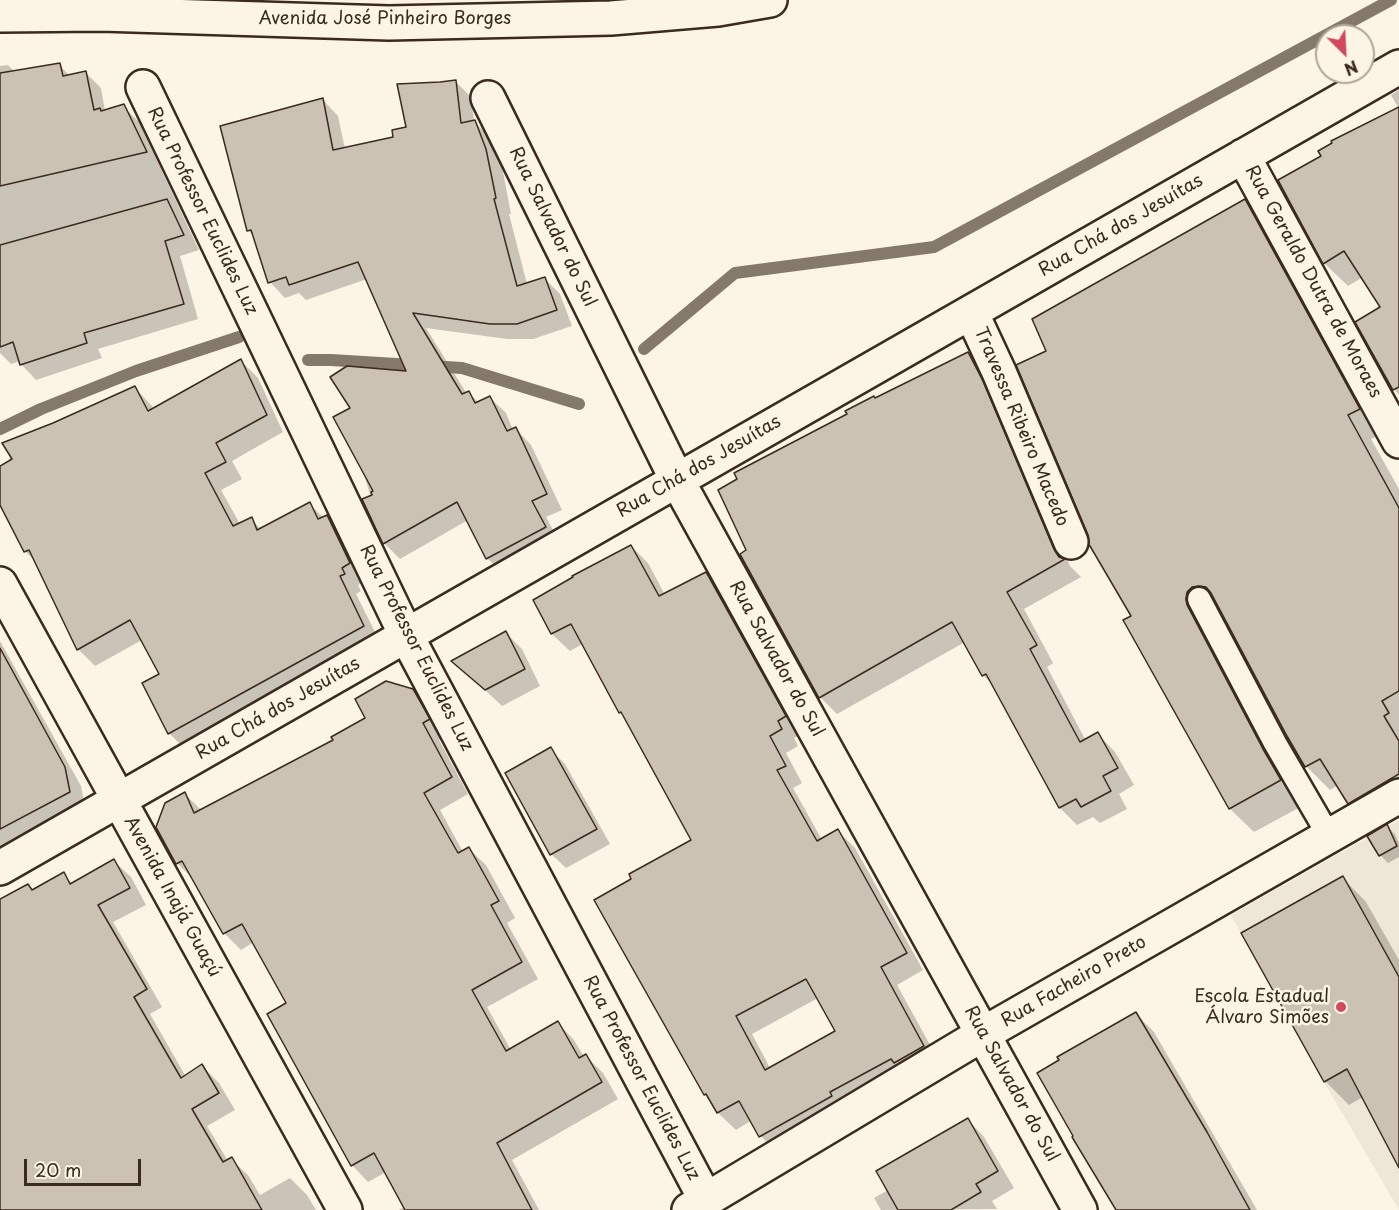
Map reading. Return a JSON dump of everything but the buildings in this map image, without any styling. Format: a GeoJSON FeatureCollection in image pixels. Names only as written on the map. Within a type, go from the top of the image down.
{"type":"FeatureCollection","features":[{"type":"Feature","properties":{"kind":"street","name":"Avenida José Pinheiro Borges"},"geometry":{"type":"LineString","coordinates":[[0,15],[101,14],[389,23],[611,18],[718,9],[770,0]]}},
{"type":"Feature","properties":{"kind":"street","name":"Rua Chá dos Jesuítas"},"geometry":{"type":"LineString","coordinates":[[0,868],[1399,67]]}},
{"type":"Feature","properties":{"kind":"street","name":"Rua Professor Euclides Luz"},"geometry":{"type":"LineString","coordinates":[[142,87],[406,635],[697,1205]]}},
{"type":"Feature","properties":{"kind":"street","name":"Rua Salvador do Sul"},"geometry":{"type":"LineString","coordinates":[[488,98],[677,480],[1080,1210]]}},
{"type":"Feature","properties":{"kind":"street","name":"Rua Geraldo Dutra de Moraes"},"geometry":{"type":"LineString","coordinates":[[1243,156],[1399,441]]}},
{"type":"Feature","properties":{"kind":"street","name":"Travessa Ribeiro Macedo"},"geometry":{"type":"LineString","coordinates":[[971,312],[1071,542]]}},
{"type":"Feature","properties":{"kind":"street","name":"Avenida Inajá Guaçú"},"geometry":{"type":"LineString","coordinates":[[0,584],[345,1210]]}},
{"type":"Feature","properties":{"kind":"street","name":"Rua Facheiro Preto"},"geometry":{"type":"LineString","coordinates":[[697,1205],[983,1034],[1399,796]]}},
{"type":"Feature","properties":{"kind":"lane"},"geometry":{"type":"LineString","coordinates":[[1199,599],[1275,743],[1329,836]]}},
{"type":"Feature","properties":{"kind":"shaded area","name":"Escola Estadual Álvaro Simões"},"geometry":{"type":"Polygon","coordinates":[[[1399,820],[1399,1210],[1324,1082],[1231,915],[1399,820]]]}},
{"type":"Feature","properties":{"kind":"waterway"},"geometry":{"type":"LineString","coordinates":[[644,349],[735,273],[934,247],[1391,0]]}},
{"type":"Feature","properties":{"kind":"waterway"},"geometry":{"type":"LineString","coordinates":[[0,429],[41,409],[136,371],[239,337]]}},
{"type":"Feature","properties":{"kind":"waterway"},"geometry":{"type":"LineString","coordinates":[[308,360],[462,368],[579,404]]}},
{"type":"Feature","properties":{"kind":"place","name":"Escola Estadual Álvaro Simões"},"geometry":{"type":"Point","coordinates":[1341,1007]}}]}
